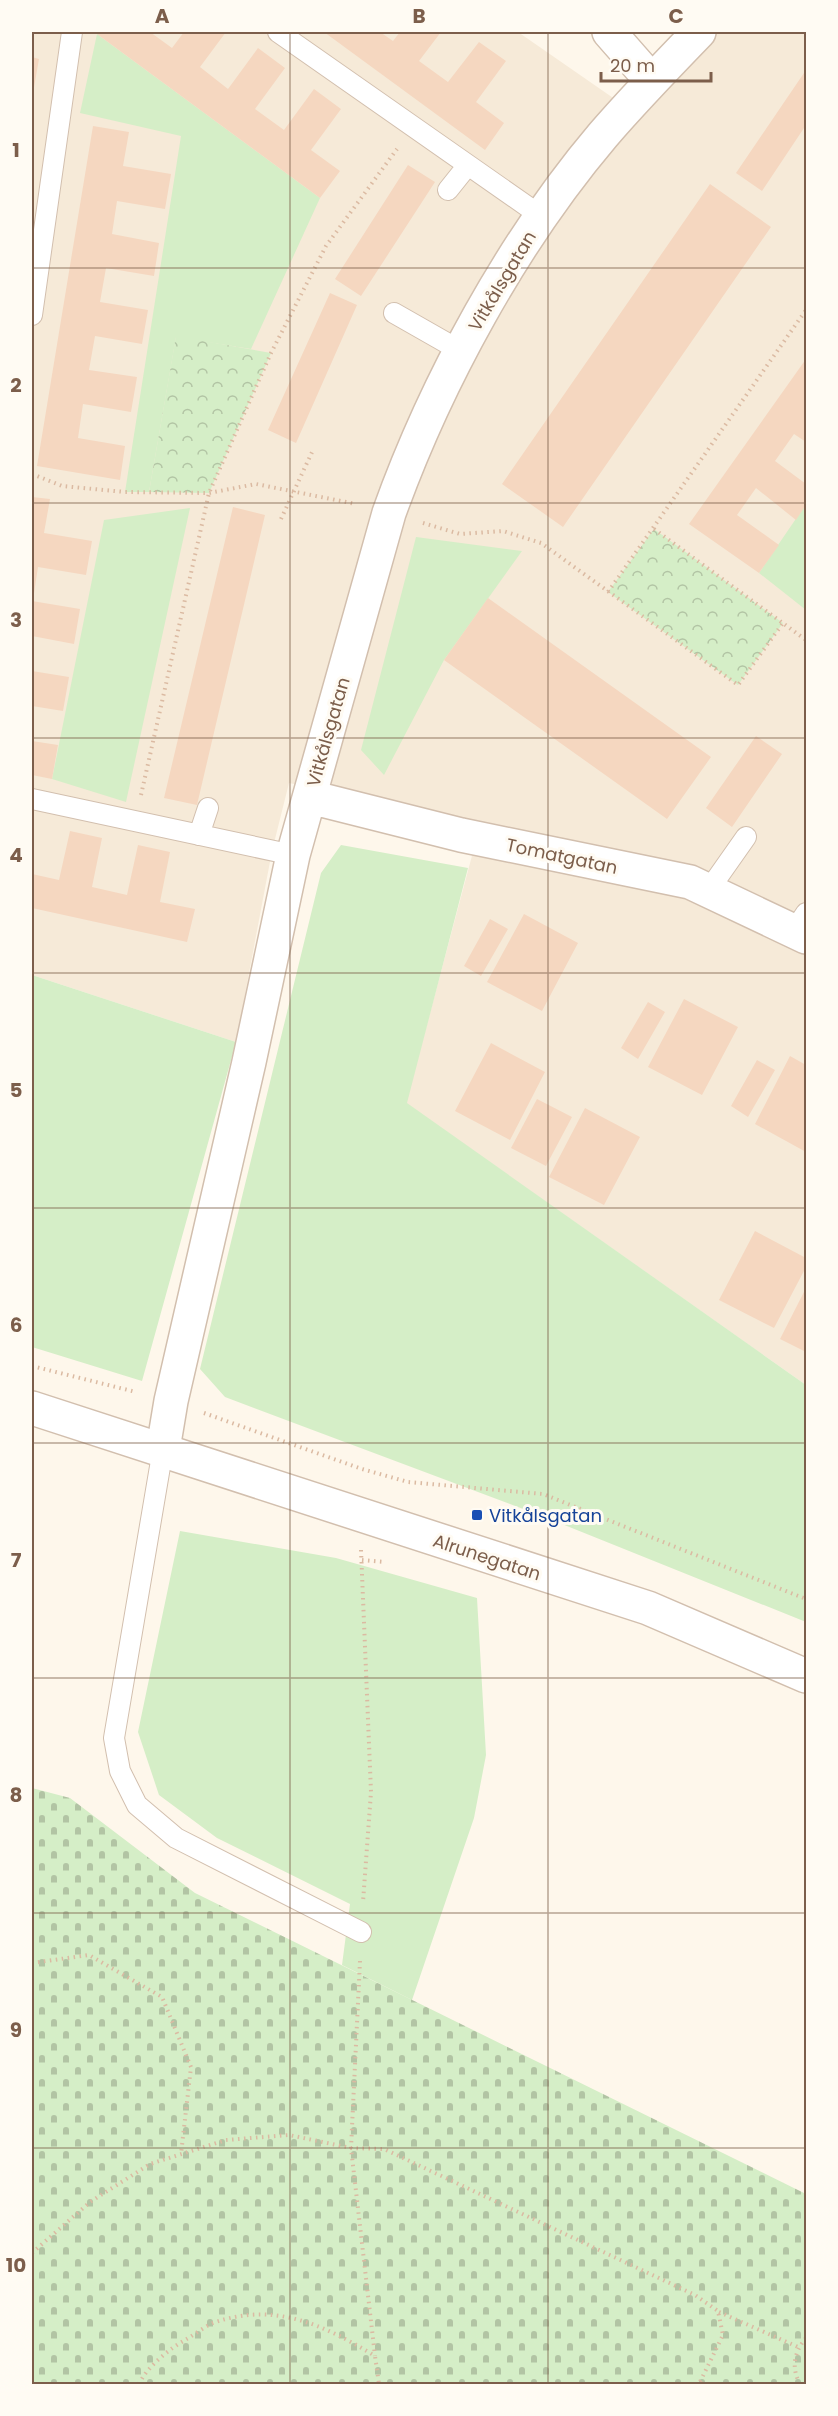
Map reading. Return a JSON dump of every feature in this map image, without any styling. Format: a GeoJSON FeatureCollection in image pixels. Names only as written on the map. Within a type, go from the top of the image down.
{"type":"FeatureCollection","features":[{"type":"Feature","properties":{"kind":"street"},"geometry":{"type":"LineString","coordinates":[[609,32],[652,81]]}},
{"type":"Feature","properties":{"kind":"street","name":"Vitkålsgatan"},"geometry":{"type":"LineString","coordinates":[[163,1449],[171,1401],[249,1062],[293,855],[389,513],[404,471],[459,350],[541,216],[603,136],[699,32]]}},
{"type":"Feature","properties":{"kind":"street","name":"Tomatgatan"},"geometry":{"type":"LineString","coordinates":[[310,797],[460,835],[690,882],[802,927]]}},
{"type":"Feature","properties":{"kind":"street","name":"Alrunegatan"},"geometry":{"type":"LineString","coordinates":[[32,1408],[163,1449],[360,1517],[648,1608],[807,1676]]}},
{"type":"Feature","properties":{"kind":"lane"},"geometry":{"type":"LineString","coordinates":[[32,315],[72,32]]}},
{"type":"Feature","properties":{"kind":"lane"},"geometry":{"type":"LineString","coordinates":[[278,32],[541,216]]}},
{"type":"Feature","properties":{"kind":"lane"},"geometry":{"type":"LineString","coordinates":[[448,190],[468,165]]}},
{"type":"Feature","properties":{"kind":"lane"},"geometry":{"type":"LineString","coordinates":[[394,313],[459,350]]}},
{"type":"Feature","properties":{"kind":"lane"},"geometry":{"type":"LineString","coordinates":[[32,799],[293,855]]}},
{"type":"Feature","properties":{"kind":"lane"},"geometry":{"type":"LineString","coordinates":[[199,835],[208,808]]}},
{"type":"Feature","properties":{"kind":"lane"},"geometry":{"type":"LineString","coordinates":[[708,891],[746,837]]}},
{"type":"Feature","properties":{"kind":"lane"},"geometry":{"type":"LineString","coordinates":[[163,1449],[114,1738],[120,1772],[137,1805],[176,1838],[361,1932]]}},
{"type":"Feature","properties":{"kind":"path"},"geometry":{"type":"LineString","coordinates":[[136,821],[209,493],[271,353],[326,246],[412,126]]}},
{"type":"Feature","properties":{"kind":"path"},"geometry":{"type":"LineString","coordinates":[[608,592],[807,310]]}},
{"type":"Feature","properties":{"kind":"path"},"geometry":{"type":"LineString","coordinates":[[281,519],[313,450]]}},
{"type":"Feature","properties":{"kind":"path"},"geometry":{"type":"LineString","coordinates":[[32,474],[62,486],[125,492],[209,493],[256,484],[296,490],[389,513],[460,534],[503,531],[542,543],[738,685],[783,623]]}},
{"type":"Feature","properties":{"kind":"path"},"geometry":{"type":"LineString","coordinates":[[654,529],[807,640]]}},
{"type":"Feature","properties":{"kind":"path"},"geometry":{"type":"LineString","coordinates":[[32,1366],[171,1401],[362,1469],[408,1482],[543,1494],[807,1599]]}},
{"type":"Feature","properties":{"kind":"path"},"geometry":{"type":"LineString","coordinates":[[362,1469],[360,1517],[371,1792],[361,1932],[351,2148],[379,2385]]}},
{"type":"Feature","properties":{"kind":"path"},"geometry":{"type":"LineString","coordinates":[[32,1963],[89,1955],[162,1997],[190,2067],[181,2154]]}},
{"type":"Feature","properties":{"kind":"path"},"geometry":{"type":"LineString","coordinates":[[32,2253],[34,2246],[90,2202],[150,2164],[225,2140],[289,2135],[351,2148],[384,2149],[695,2295],[718,2311],[798,2347]]}},
{"type":"Feature","properties":{"kind":"path"},"geometry":{"type":"LineString","coordinates":[[699,2385],[723,2335],[718,2311]]}},
{"type":"Feature","properties":{"kind":"path"},"geometry":{"type":"LineString","coordinates":[[139,2385],[172,2348],[192,2336],[213,2324],[258,2314],[311,2321],[375,2356]]}},
{"type":"Feature","properties":{"kind":"path"},"geometry":{"type":"LineString","coordinates":[[800,2385],[794,2365],[798,2347],[807,2338]]}},
{"type":"Feature","properties":{"kind":"shaded area"},"geometry":{"type":"Polygon","coordinates":[[[32,32],[518,32],[632,111],[715,32],[806,32],[806,1385],[406,1103],[481,822],[289,783],[272,851],[236,1042],[32,975],[32,32]]]}},
{"type":"Feature","properties":{"kind":"green space"},"geometry":{"type":"Polygon","coordinates":[[[97,34],[320,198],[251,349],[176,337],[149,492],[125,492],[181,136],[80,113],[97,34]]]}},
{"type":"Feature","properties":{"kind":"green space"},"geometry":{"type":"Polygon","coordinates":[[[176,336],[271,353],[209,493],[149,492],[176,336]]]}},
{"type":"Feature","properties":{"kind":"green space"},"geometry":{"type":"Polygon","coordinates":[[[806,504],[806,610],[759,573],[806,504]]]}},
{"type":"Feature","properties":{"kind":"green space"},"geometry":{"type":"Polygon","coordinates":[[[190,508],[126,802],[52,779],[104,520],[190,508]]]}},
{"type":"Feature","properties":{"kind":"green space"},"geometry":{"type":"Polygon","coordinates":[[[654,529],[783,623],[738,685],[608,592],[654,529]]]}},
{"type":"Feature","properties":{"kind":"green space"},"geometry":{"type":"Polygon","coordinates":[[[416,537],[522,551],[444,660],[384,775],[361,750],[416,537]]]}},
{"type":"Feature","properties":{"kind":"green space"},"geometry":{"type":"Polygon","coordinates":[[[341,845],[468,868],[407,1103],[806,1385],[806,1622],[542,1516],[225,1397],[200,1369],[321,873],[341,845]]]}},
{"type":"Feature","properties":{"kind":"green space"},"geometry":{"type":"Polygon","coordinates":[[[32,975],[236,1042],[142,1381],[32,1347],[32,975]]]}},
{"type":"Feature","properties":{"kind":"green space"},"geometry":{"type":"Polygon","coordinates":[[[180,1531],[336,1558],[477,1598],[486,1755],[474,1818],[412,2000],[342,1965],[350,1904],[217,1838],[159,1795],[138,1732],[180,1531]]]}},
{"type":"Feature","properties":{"kind":"green space"},"geometry":{"type":"Polygon","coordinates":[[[32,1788],[70,1798],[195,1893],[806,2194],[806,2384],[32,2384],[32,1788]]]}},
{"type":"Feature","properties":{"kind":"building"},"geometry":{"type":"Polygon","coordinates":[[[99,32],[150,32],[172,48],[184,32],[226,32],[200,67],[228,89],[258,48],[285,68],[255,109],[284,130],[314,89],[341,109],[311,150],[340,171],[320,198],[97,34],[99,32]]]}},
{"type":"Feature","properties":{"kind":"building"},"geometry":{"type":"Polygon","coordinates":[[[324,32],[380,32],[393,41],[400,32],[441,32],[419,61],[448,82],[479,42],[506,61],[476,102],[504,123],[485,150],[324,32]]]}},
{"type":"Feature","properties":{"kind":"building"},"geometry":{"type":"Polygon","coordinates":[[[32,57],[39,59],[33,93],[32,93],[32,57]]]}},
{"type":"Feature","properties":{"kind":"building"},"geometry":{"type":"Polygon","coordinates":[[[806,70],[806,125],[762,191],[736,173],[806,70]]]}},
{"type":"Feature","properties":{"kind":"building"},"geometry":{"type":"Polygon","coordinates":[[[93,126],[129,132],[123,166],[171,174],[165,209],[117,201],[112,234],[159,243],[154,276],[106,268],[100,302],[148,310],[142,344],[95,336],[89,370],[137,377],[131,412],[83,404],[78,438],[125,446],[120,480],[37,466],[93,126]]]}},
{"type":"Feature","properties":{"kind":"building"},"geometry":{"type":"Polygon","coordinates":[[[408,165],[435,182],[361,296],[335,279],[408,165]]]}},
{"type":"Feature","properties":{"kind":"building"},"geometry":{"type":"Polygon","coordinates":[[[710,184],[771,227],[563,527],[502,484],[710,184]]]}},
{"type":"Feature","properties":{"kind":"building"},"geometry":{"type":"Polygon","coordinates":[[[330,293],[357,305],[296,443],[268,430],[330,293]]]}},
{"type":"Feature","properties":{"kind":"building"},"geometry":{"type":"Polygon","coordinates":[[[806,359],[806,442],[794,434],[775,461],[806,484],[806,505],[796,520],[756,488],[737,515],[779,545],[759,573],[689,524],[806,359]]]}},
{"type":"Feature","properties":{"kind":"building"},"geometry":{"type":"Polygon","coordinates":[[[32,497],[50,499],[44,533],[92,541],[86,575],[38,567],[33,600],[32,497]]]}},
{"type":"Feature","properties":{"kind":"building"},"geometry":{"type":"Polygon","coordinates":[[[233,507],[265,515],[197,805],[164,798],[233,507]]]}},
{"type":"Feature","properties":{"kind":"building"},"geometry":{"type":"Polygon","coordinates":[[[488,598],[711,757],[667,819],[444,660],[488,598]]]}},
{"type":"Feature","properties":{"kind":"building"},"geometry":{"type":"Polygon","coordinates":[[[32,601],[80,609],[74,644],[32,636],[32,601]]]}},
{"type":"Feature","properties":{"kind":"building"},"geometry":{"type":"Polygon","coordinates":[[[32,671],[69,677],[63,711],[32,706],[32,671]]]}},
{"type":"Feature","properties":{"kind":"building"},"geometry":{"type":"Polygon","coordinates":[[[756,736],[782,754],[732,827],[706,808],[756,736]]]}},
{"type":"Feature","properties":{"kind":"building"},"geometry":{"type":"Polygon","coordinates":[[[32,741],[58,745],[52,779],[32,775],[32,741]]]}},
{"type":"Feature","properties":{"kind":"building"},"geometry":{"type":"Polygon","coordinates":[[[70,831],[102,838],[92,887],[127,895],[138,845],[170,852],[160,902],[195,909],[187,942],[32,908],[32,874],[59,880],[70,831]]]}},
{"type":"Feature","properties":{"kind":"building"},"geometry":{"type":"Polygon","coordinates":[[[524,914],[578,943],[542,1011],[487,982],[524,914]]]}},
{"type":"Feature","properties":{"kind":"building"},"geometry":{"type":"Polygon","coordinates":[[[490,919],[508,929],[481,976],[464,966],[490,919]]]}},
{"type":"Feature","properties":{"kind":"building"},"geometry":{"type":"Polygon","coordinates":[[[684,999],[738,1027],[702,1095],[648,1067],[684,999]]]}},
{"type":"Feature","properties":{"kind":"building"},"geometry":{"type":"Polygon","coordinates":[[[648,1002],[665,1012],[638,1059],[621,1048],[648,1002]]]}},
{"type":"Feature","properties":{"kind":"building"},"geometry":{"type":"Polygon","coordinates":[[[491,1043],[545,1072],[510,1140],[455,1111],[491,1043]]]}},
{"type":"Feature","properties":{"kind":"building"},"geometry":{"type":"Polygon","coordinates":[[[790,1056],[806,1065],[806,1152],[755,1124],[790,1056]]]}},
{"type":"Feature","properties":{"kind":"building"},"geometry":{"type":"Polygon","coordinates":[[[757,1060],[775,1070],[748,1117],[731,1106],[757,1060]]]}},
{"type":"Feature","properties":{"kind":"building"},"geometry":{"type":"Polygon","coordinates":[[[537,1099],[572,1117],[546,1166],[511,1148],[537,1099]]]}},
{"type":"Feature","properties":{"kind":"building"},"geometry":{"type":"Polygon","coordinates":[[[585,1108],[640,1137],[604,1205],[549,1177],[585,1108]]]}},
{"type":"Feature","properties":{"kind":"building"},"geometry":{"type":"Polygon","coordinates":[[[755,1231],[806,1258],[806,1267],[774,1328],[719,1300],[755,1231]]]}},
{"type":"Feature","properties":{"kind":"building"},"geometry":{"type":"Polygon","coordinates":[[[806,1288],[806,1352],[780,1339],[806,1288]]]}},
{"type":"Feature","properties":{"kind":"place","name":"Vitkålsgatan"},"geometry":{"type":"Point","coordinates":[477,1515]}}]}
